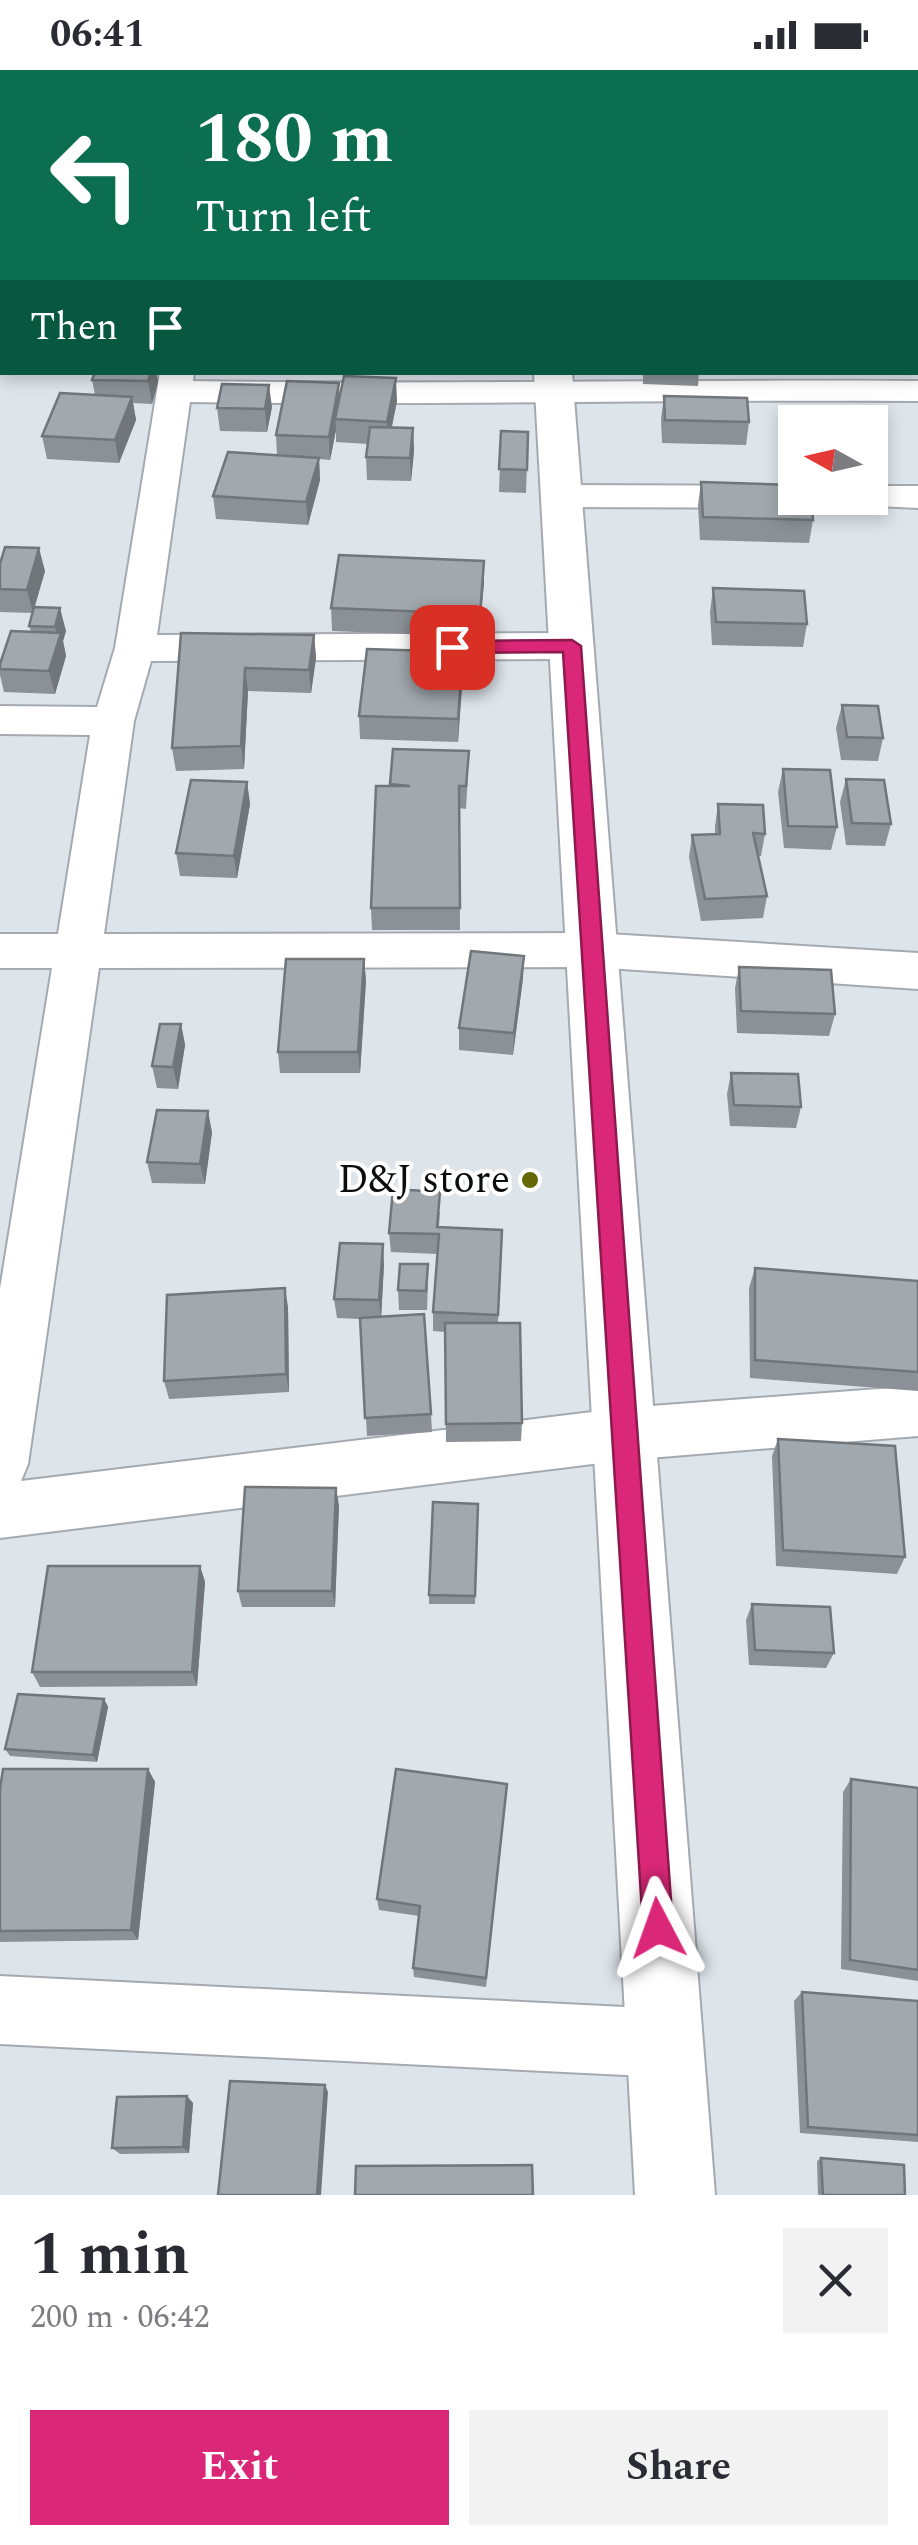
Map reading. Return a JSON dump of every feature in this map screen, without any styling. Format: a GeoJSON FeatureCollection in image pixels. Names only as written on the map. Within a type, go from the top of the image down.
{"type":"FeatureCollection","features":[{"type":"Feature","properties":{"kind":"highway"},"geometry":{"type":"LineString","coordinates":[[554,382],[675,2195]]}},
{"type":"Feature","properties":{"kind":"street"},"geometry":{"type":"LineString","coordinates":[[0,1464],[113,720],[135,648],[175,382],[406,396],[554,382],[918,390]]}},
{"type":"Feature","properties":{"kind":"street"},"geometry":{"type":"LineString","coordinates":[[562,496],[778,496]]}},
{"type":"Feature","properties":{"kind":"street"},"geometry":{"type":"LineString","coordinates":[[888,497],[918,497]]}},
{"type":"Feature","properties":{"kind":"street"},"geometry":{"type":"LineString","coordinates":[[135,648],[572,646]]}},
{"type":"Feature","properties":{"kind":"street"},"geometry":{"type":"LineString","coordinates":[[0,720],[113,720]]}},
{"type":"Feature","properties":{"kind":"street"},"geometry":{"type":"LineString","coordinates":[[0,951],[592,950],[918,970]]}},
{"type":"Feature","properties":{"kind":"street"},"geometry":{"type":"LineString","coordinates":[[0,1511],[624,1434],[918,1411]]}},
{"type":"Feature","properties":{"kind":"street"},"geometry":{"type":"LineString","coordinates":[[0,2010],[666,2043]]}},
{"type":"Feature","properties":{"kind":"building"},"geometry":{"type":"Polygon","coordinates":[[[94,375],[150,375],[148,381],[92,380],[94,375]]]}},
{"type":"Feature","properties":{"kind":"building"},"geometry":{"type":"Polygon","coordinates":[[[344,376],[396,378],[387,422],[335,419],[344,376]]]}},
{"type":"Feature","properties":{"kind":"building"},"geometry":{"type":"Polygon","coordinates":[[[287,381],[339,383],[329,437],[276,435],[287,381]]]}},
{"type":"Feature","properties":{"kind":"building"},"geometry":{"type":"Polygon","coordinates":[[[222,384],[269,385],[265,409],[217,408],[222,384]]]}},
{"type":"Feature","properties":{"kind":"building"},"geometry":{"type":"Polygon","coordinates":[[[60,393],[132,397],[115,440],[42,436],[60,393]]]}},
{"type":"Feature","properties":{"kind":"building"},"geometry":{"type":"Polygon","coordinates":[[[664,396],[747,398],[749,422],[665,420],[664,396]]]}},
{"type":"Feature","properties":{"kind":"building"},"geometry":{"type":"Polygon","coordinates":[[[370,427],[413,428],[410,458],[366,457],[370,427]]]}},
{"type":"Feature","properties":{"kind":"building"},"geometry":{"type":"Polygon","coordinates":[[[501,431],[528,432],[527,470],[499,469],[501,431]]]}},
{"type":"Feature","properties":{"kind":"building"},"geometry":{"type":"Polygon","coordinates":[[[228,452],[319,458],[306,502],[213,496],[228,452]]]}},
{"type":"Feature","properties":{"kind":"building"},"geometry":{"type":"Polygon","coordinates":[[[701,482],[778,484],[778,515],[813,515],[813,520],[703,517],[701,482]]]}},
{"type":"Feature","properties":{"kind":"building"},"geometry":{"type":"Polygon","coordinates":[[[5,547],[39,548],[27,590],[0,589],[5,547]]]}},
{"type":"Feature","properties":{"kind":"building"},"geometry":{"type":"Polygon","coordinates":[[[339,555],[484,561],[480,614],[331,608],[339,555]]]}},
{"type":"Feature","properties":{"kind":"building"},"geometry":{"type":"Polygon","coordinates":[[[713,588],[804,591],[807,624],[716,622],[713,588]]]}},
{"type":"Feature","properties":{"kind":"building"},"geometry":{"type":"Polygon","coordinates":[[[34,607],[60,608],[55,627],[29,626],[34,607]]]}},
{"type":"Feature","properties":{"kind":"building"},"geometry":{"type":"Polygon","coordinates":[[[11,631],[61,633],[49,671],[0,669],[11,631]]]}},
{"type":"Feature","properties":{"kind":"building"},"geometry":{"type":"Polygon","coordinates":[[[181,633],[314,635],[309,670],[245,668],[241,746],[172,748],[181,633]]]}},
{"type":"Feature","properties":{"kind":"building"},"geometry":{"type":"Polygon","coordinates":[[[367,649],[463,652],[458,719],[359,716],[367,649]]]}},
{"type":"Feature","properties":{"kind":"building"},"geometry":{"type":"Polygon","coordinates":[[[842,705],[878,706],[883,738],[847,737],[842,705]]]}},
{"type":"Feature","properties":{"kind":"building"},"geometry":{"type":"Polygon","coordinates":[[[393,749],[469,751],[466,786],[459,786],[460,908],[371,908],[376,786],[410,786],[390,784],[393,749]]]}},
{"type":"Feature","properties":{"kind":"building"},"geometry":{"type":"Polygon","coordinates":[[[783,769],[830,770],[837,827],[788,826],[783,769]]]}},
{"type":"Feature","properties":{"kind":"building"},"geometry":{"type":"Polygon","coordinates":[[[846,779],[884,780],[891,824],[852,823],[846,779]]]}},
{"type":"Feature","properties":{"kind":"building"},"geometry":{"type":"Polygon","coordinates":[[[191,780],[247,782],[234,856],[176,853],[191,780]]]}},
{"type":"Feature","properties":{"kind":"building"},"geometry":{"type":"Polygon","coordinates":[[[718,804],[763,805],[765,834],[753,833],[767,896],[705,899],[692,835],[720,834],[718,804]]]}},
{"type":"Feature","properties":{"kind":"building"},"geometry":{"type":"Polygon","coordinates":[[[471,951],[524,956],[514,1033],[459,1028],[471,951]]]}},
{"type":"Feature","properties":{"kind":"building"},"geometry":{"type":"Polygon","coordinates":[[[286,959],[364,959],[358,1052],[278,1052],[286,959]]]}},
{"type":"Feature","properties":{"kind":"building"},"geometry":{"type":"Polygon","coordinates":[[[739,967],[831,970],[835,1014],[741,1011],[739,967]]]}},
{"type":"Feature","properties":{"kind":"building"},"geometry":{"type":"Polygon","coordinates":[[[160,1024],[181,1024],[173,1067],[152,1066],[160,1024]]]}},
{"type":"Feature","properties":{"kind":"building"},"geometry":{"type":"Polygon","coordinates":[[[731,1073],[798,1074],[801,1107],[734,1105],[731,1073]]]}},
{"type":"Feature","properties":{"kind":"building"},"geometry":{"type":"Polygon","coordinates":[[[157,1110],[208,1111],[200,1164],[147,1162],[157,1110]]]}},
{"type":"Feature","properties":{"kind":"building"},"geometry":{"type":"Polygon","coordinates":[[[393,1189],[440,1192],[437,1227],[502,1230],[498,1315],[433,1312],[439,1234],[389,1233],[393,1189]]]}},
{"type":"Feature","properties":{"kind":"building"},"geometry":{"type":"Polygon","coordinates":[[[340,1243],[383,1244],[379,1300],[334,1299],[340,1243]]]}},
{"type":"Feature","properties":{"kind":"building"},"geometry":{"type":"Polygon","coordinates":[[[400,1264],[428,1264],[426,1291],[398,1290],[400,1264]]]}},
{"type":"Feature","properties":{"kind":"building"},"geometry":{"type":"Polygon","coordinates":[[[755,1268],[918,1281],[918,1372],[755,1360],[755,1268]]]}},
{"type":"Feature","properties":{"kind":"building"},"geometry":{"type":"Polygon","coordinates":[[[285,1288],[286,1374],[164,1381],[167,1295],[285,1288]]]}},
{"type":"Feature","properties":{"kind":"building"},"geometry":{"type":"Polygon","coordinates":[[[424,1314],[431,1414],[365,1418],[360,1318],[424,1314]]]}},
{"type":"Feature","properties":{"kind":"building"},"geometry":{"type":"Polygon","coordinates":[[[445,1323],[520,1323],[522,1423],[446,1424],[445,1323]]]}},
{"type":"Feature","properties":{"kind":"building"},"geometry":{"type":"Polygon","coordinates":[[[778,1439],[895,1446],[905,1557],[783,1550],[778,1439]]]}},
{"type":"Feature","properties":{"kind":"building"},"geometry":{"type":"Polygon","coordinates":[[[245,1487],[336,1488],[332,1591],[238,1591],[245,1487]]]}},
{"type":"Feature","properties":{"kind":"building"},"geometry":{"type":"Polygon","coordinates":[[[433,1502],[478,1504],[475,1596],[429,1595],[433,1502]]]}},
{"type":"Feature","properties":{"kind":"building"},"geometry":{"type":"Polygon","coordinates":[[[48,1566],[200,1566],[192,1672],[32,1672],[48,1566]]]}},
{"type":"Feature","properties":{"kind":"building"},"geometry":{"type":"Polygon","coordinates":[[[752,1604],[830,1607],[834,1653],[755,1650],[752,1604]]]}},
{"type":"Feature","properties":{"kind":"building"},"geometry":{"type":"Polygon","coordinates":[[[18,1694],[104,1699],[93,1755],[5,1749],[18,1694]]]}},
{"type":"Feature","properties":{"kind":"building"},"geometry":{"type":"Polygon","coordinates":[[[3,1769],[148,1769],[131,1930],[0,1931],[3,1769]]]}},
{"type":"Feature","properties":{"kind":"building"},"geometry":{"type":"Polygon","coordinates":[[[396,1769],[507,1784],[486,1978],[413,1968],[420,1906],[377,1899],[396,1769]]]}},
{"type":"Feature","properties":{"kind":"building"},"geometry":{"type":"Polygon","coordinates":[[[851,1779],[918,1788],[918,1970],[850,1960],[851,1779]]]}},
{"type":"Feature","properties":{"kind":"building"},"geometry":{"type":"Polygon","coordinates":[[[802,1992],[918,2001],[918,2135],[808,2127],[802,1992]]]}},
{"type":"Feature","properties":{"kind":"building"},"geometry":{"type":"Polygon","coordinates":[[[230,2081],[325,2085],[317,2195],[218,2195],[230,2081]]]}},
{"type":"Feature","properties":{"kind":"building"},"geometry":{"type":"Polygon","coordinates":[[[187,2096],[183,2147],[112,2148],[117,2097],[187,2096]]]}},
{"type":"Feature","properties":{"kind":"building"},"geometry":{"type":"Polygon","coordinates":[[[821,2158],[904,2165],[905,2195],[823,2195],[821,2158]]]}},
{"type":"Feature","properties":{"kind":"building"},"geometry":{"type":"Polygon","coordinates":[[[532,2165],[533,2195],[355,2195],[356,2166],[532,2165]]]}},
{"type":"Feature","properties":{"kind":"place","name":"D&J store"},"geometry":{"type":"Point","coordinates":[530,1180]}},
{"type":"Feature","properties":{"kind":"route"},"geometry":{"type":"LineString","coordinates":[[452,647],[572,646],[658,1928]]}}]}
